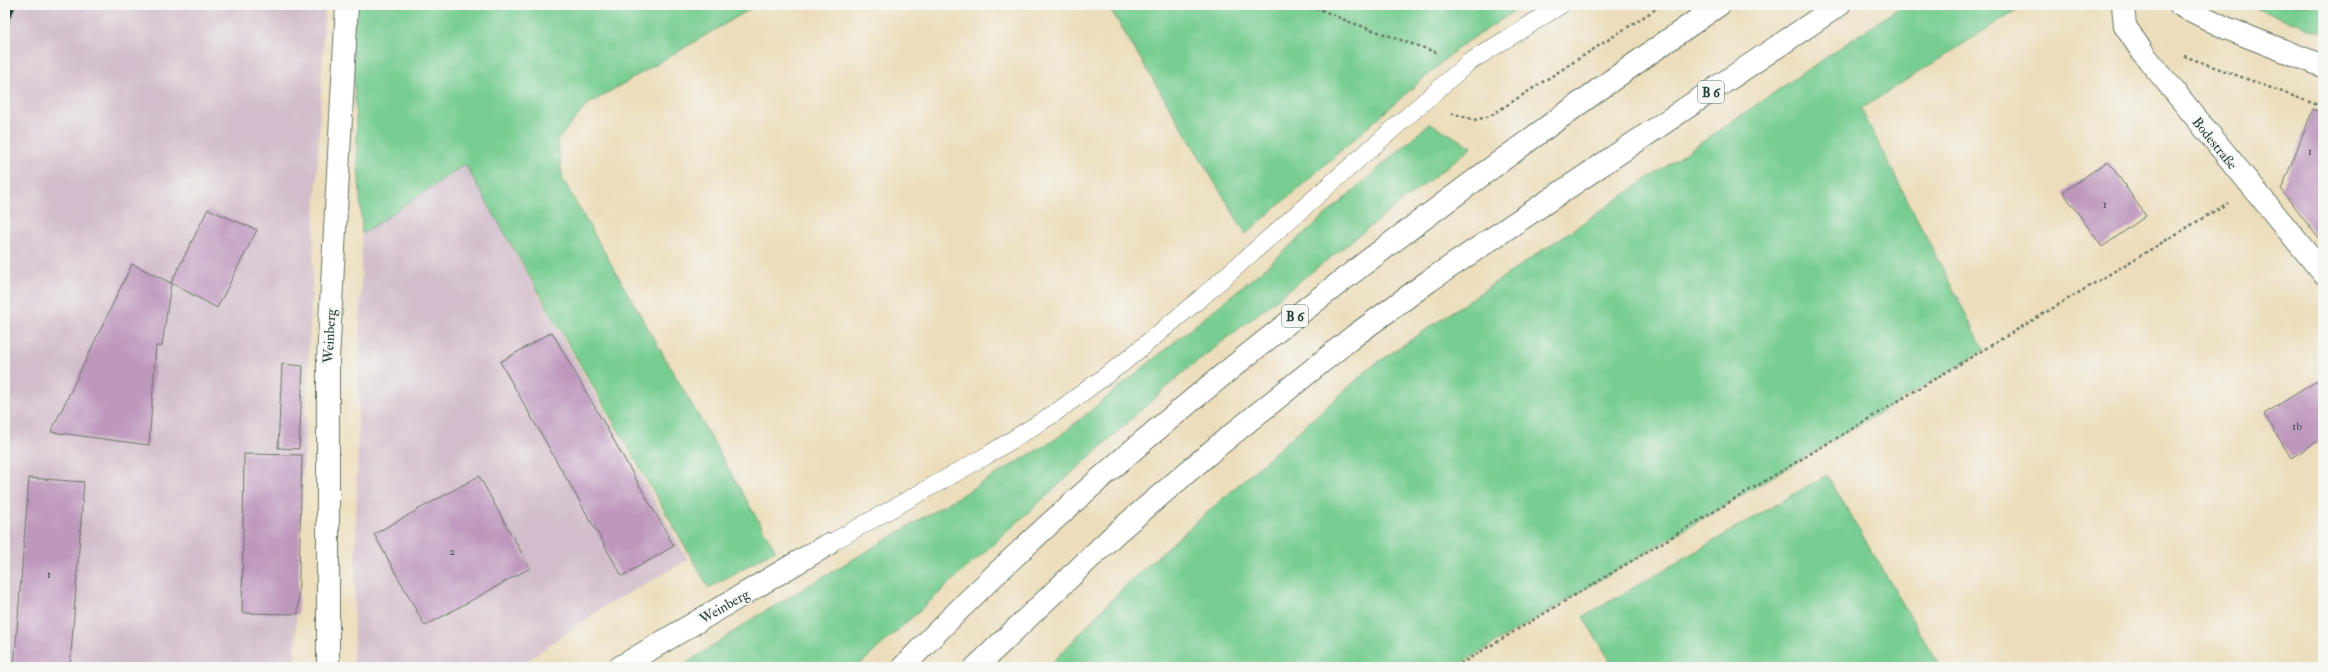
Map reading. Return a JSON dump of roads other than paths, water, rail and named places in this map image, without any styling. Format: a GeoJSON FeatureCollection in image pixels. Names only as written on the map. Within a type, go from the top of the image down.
{"type":"FeatureCollection","features":[{"type":"Feature","properties":{"kind":"main road","name":"Weinberg"},"geometry":{"type":"LineString","coordinates":[[328,667],[328,360],[347,5]]}},
{"type":"Feature","properties":{"kind":"main road","name":"B 6"},"geometry":{"type":"LineString","coordinates":[[903,667],[1073,501],[1175,413],[1314,301],[1549,124],[1719,5]]}},
{"type":"Feature","properties":{"kind":"main road","name":"B 6"},"geometry":{"type":"LineString","coordinates":[[976,667],[1115,534],[1219,445],[1354,336],[1436,276],[1839,5]]}},
{"type":"Feature","properties":{"kind":"main road","name":"Bodestraße"},"geometry":{"type":"LineString","coordinates":[[2123,5],[2125,26],[2143,53],[2323,273]]}},
{"type":"Feature","properties":{"kind":"main road"},"geometry":{"type":"LineString","coordinates":[[2180,5],[2226,28],[2323,66]]}},
{"type":"Feature","properties":{"kind":"main road","name":"Weinberg"},"geometry":{"type":"LineString","coordinates":[[620,667],[827,544]]}},
{"type":"Feature","properties":{"kind":"lane"},"geometry":{"type":"LineString","coordinates":[[827,544],[986,456],[1055,413],[1123,363],[1202,297],[1468,63],[1561,5]]}},
{"type":"Feature","properties":{"kind":"railway"},"geometry":{"type":"LineString","coordinates":[[5,24],[14,5]]}}]}
